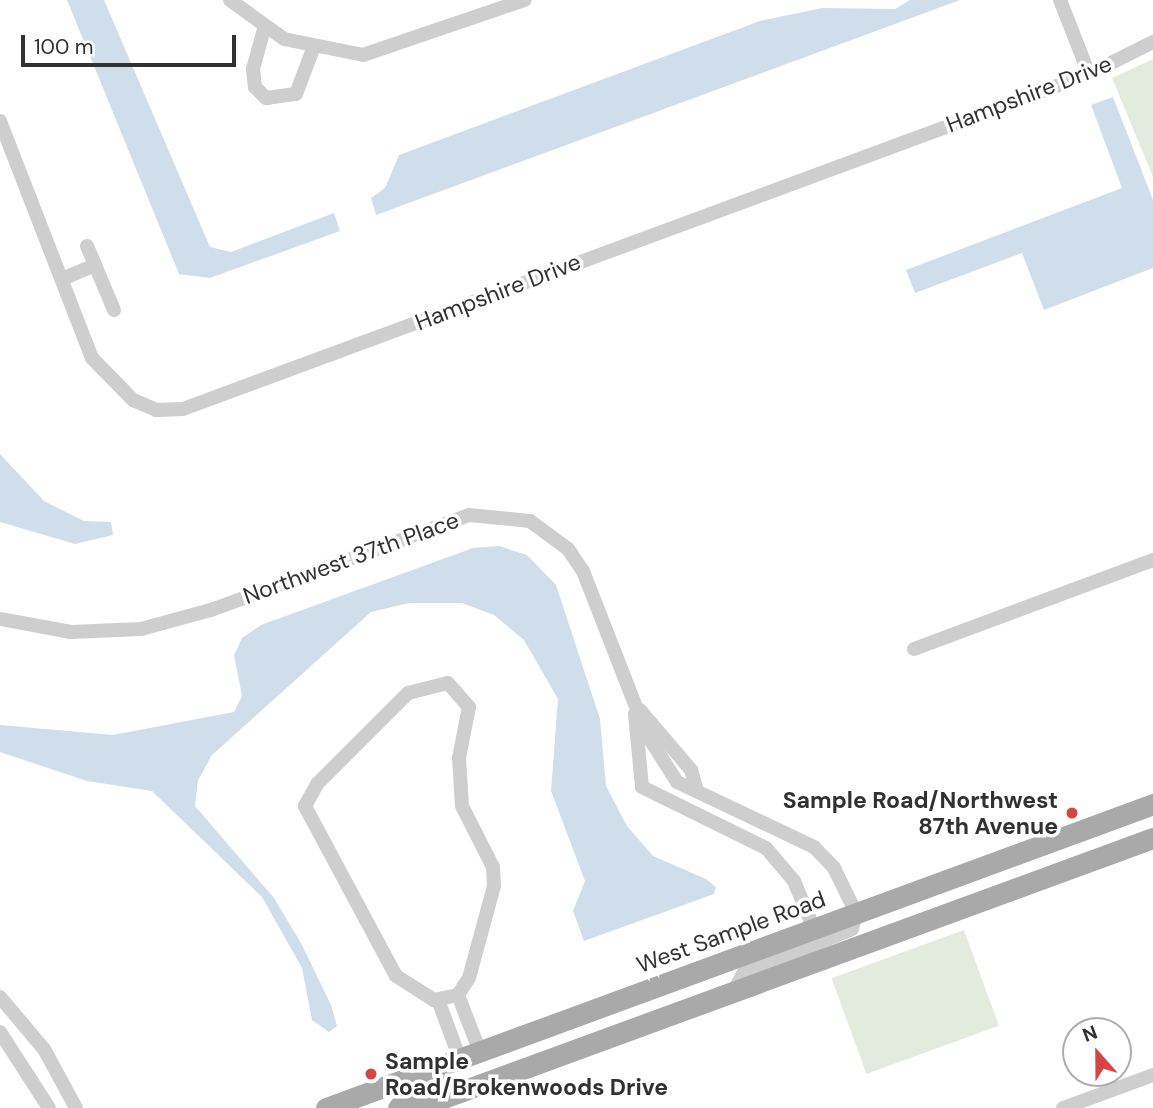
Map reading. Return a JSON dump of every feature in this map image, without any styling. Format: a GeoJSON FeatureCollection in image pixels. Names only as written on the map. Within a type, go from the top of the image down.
{"type":"FeatureCollection","features":[{"type":"Feature","properties":{"kind":"main road","name":"West Sample Road"},"geometry":{"type":"LineString","coordinates":[[326,1108],[351,1103],[470,1055],[1153,804]]}},
{"type":"Feature","properties":{"kind":"main road"},"geometry":{"type":"LineString","coordinates":[[416,1108],[1153,838]]}},
{"type":"Feature","properties":{"kind":"main road"},"geometry":{"type":"LineString","coordinates":[[398,1108],[412,1091],[536,1045],[570,1019]]}},
{"type":"Feature","properties":{"kind":"street"},"geometry":{"type":"LineString","coordinates":[[230,0],[264,29],[313,49],[381,52],[525,0]]}},
{"type":"Feature","properties":{"kind":"street"},"geometry":{"type":"LineString","coordinates":[[1060,0],[1089,74]]}},
{"type":"Feature","properties":{"kind":"street"},"geometry":{"type":"LineString","coordinates":[[264,29],[253,69],[256,87],[266,98],[296,94],[313,49]]}},
{"type":"Feature","properties":{"kind":"street","name":"Hampshire Drive"},"geometry":{"type":"LineString","coordinates":[[0,121],[92,358],[112,384],[156,410],[183,409],[1089,74],[1153,42]]}},
{"type":"Feature","properties":{"kind":"street"},"geometry":{"type":"LineString","coordinates":[[87,246],[114,310]]}},
{"type":"Feature","properties":{"kind":"street"},"geometry":{"type":"LineString","coordinates":[[62,279],[95,265]]}},
{"type":"Feature","properties":{"kind":"street","name":"Northwest 37th Place"},"geometry":{"type":"LineString","coordinates":[[0,619],[71,632],[141,629],[211,610],[469,514],[511,515],[549,531],[583,571],[635,706],[642,787],[659,801],[685,806],[766,848],[794,881],[814,929]]}},
{"type":"Feature","properties":{"kind":"street"},"geometry":{"type":"LineString","coordinates":[[914,649],[1153,560]]}},
{"type":"Feature","properties":{"kind":"street"},"geometry":{"type":"LineString","coordinates":[[458,995],[438,1000],[423,998],[396,976],[305,806],[318,783],[408,693],[449,683],[469,707],[459,758],[461,806],[493,867],[479,955],[458,995],[470,1055]]}},
{"type":"Feature","properties":{"kind":"street","name":"Northwest 37th Place"},"geometry":{"type":"LineString","coordinates":[[635,706],[691,770],[695,787]]}},
{"type":"Feature","properties":{"kind":"street"},"geometry":{"type":"LineString","coordinates":[[685,806],[695,787],[814,847],[834,869],[856,914],[852,929],[743,974],[734,991]]}},
{"type":"Feature","properties":{"kind":"street"},"geometry":{"type":"LineString","coordinates":[[0,997],[50,1058],[76,1108]]}},
{"type":"Feature","properties":{"kind":"street"},"geometry":{"type":"LineString","coordinates":[[438,1000],[470,1055]]}},
{"type":"Feature","properties":{"kind":"street"},"geometry":{"type":"LineString","coordinates":[[0,1032],[29,1070],[49,1108]]}},
{"type":"Feature","properties":{"kind":"street"},"geometry":{"type":"LineString","coordinates":[[29,1070],[50,1058]]}},
{"type":"Feature","properties":{"kind":"street"},"geometry":{"type":"LineString","coordinates":[[1063,1108],[1153,1074]]}},
{"type":"Feature","properties":{"kind":"shaded area"},"geometry":{"type":"Polygon","coordinates":[[[1153,59],[1153,177],[1112,78],[1153,59]]]}},
{"type":"Feature","properties":{"kind":"shaded area"},"geometry":{"type":"Polygon","coordinates":[[[964,930],[999,1026],[866,1074],[832,978],[964,930]]]}},
{"type":"Feature","properties":{"kind":"water"},"geometry":{"type":"Polygon","coordinates":[[[67,0],[104,0],[210,247],[231,252],[334,213],[340,231],[210,278],[179,274],[67,0]]]}},
{"type":"Feature","properties":{"kind":"water"},"geometry":{"type":"Polygon","coordinates":[[[910,0],[960,0],[376,215],[371,198],[385,188],[399,155],[760,21],[822,8],[895,9],[910,0]]]}},
{"type":"Feature","properties":{"kind":"water"},"geometry":{"type":"Polygon","coordinates":[[[1113,97],[1153,200],[1153,268],[1044,310],[1022,253],[915,293],[906,270],[1122,188],[1091,105],[1113,97]]]}},
{"type":"Feature","properties":{"kind":"water"},"geometry":{"type":"Polygon","coordinates":[[[0,454],[44,501],[84,521],[111,522],[113,535],[75,544],[0,522],[0,454]]]}},
{"type":"Feature","properties":{"kind":"water"},"geometry":{"type":"Polygon","coordinates":[[[499,546],[527,555],[556,585],[600,719],[606,786],[627,826],[653,856],[706,879],[716,887],[714,894],[584,941],[573,911],[585,881],[551,791],[558,699],[524,640],[494,615],[462,603],[409,603],[371,612],[212,755],[198,780],[195,806],[274,898],[301,943],[331,1005],[337,1026],[329,1032],[312,1020],[302,968],[262,897],[152,791],[87,781],[0,752],[0,725],[113,735],[234,712],[242,696],[234,655],[242,638],[261,625],[473,548],[499,546]]]}},
{"type":"Feature","properties":{"kind":"place","name":"Sample Road/Northwest 87th Avenue"},"geometry":{"type":"Point","coordinates":[1072,813]}},
{"type":"Feature","properties":{"kind":"place","name":"Sample Road/Brokenwoods Drive"},"geometry":{"type":"Point","coordinates":[371,1074]}}]}
